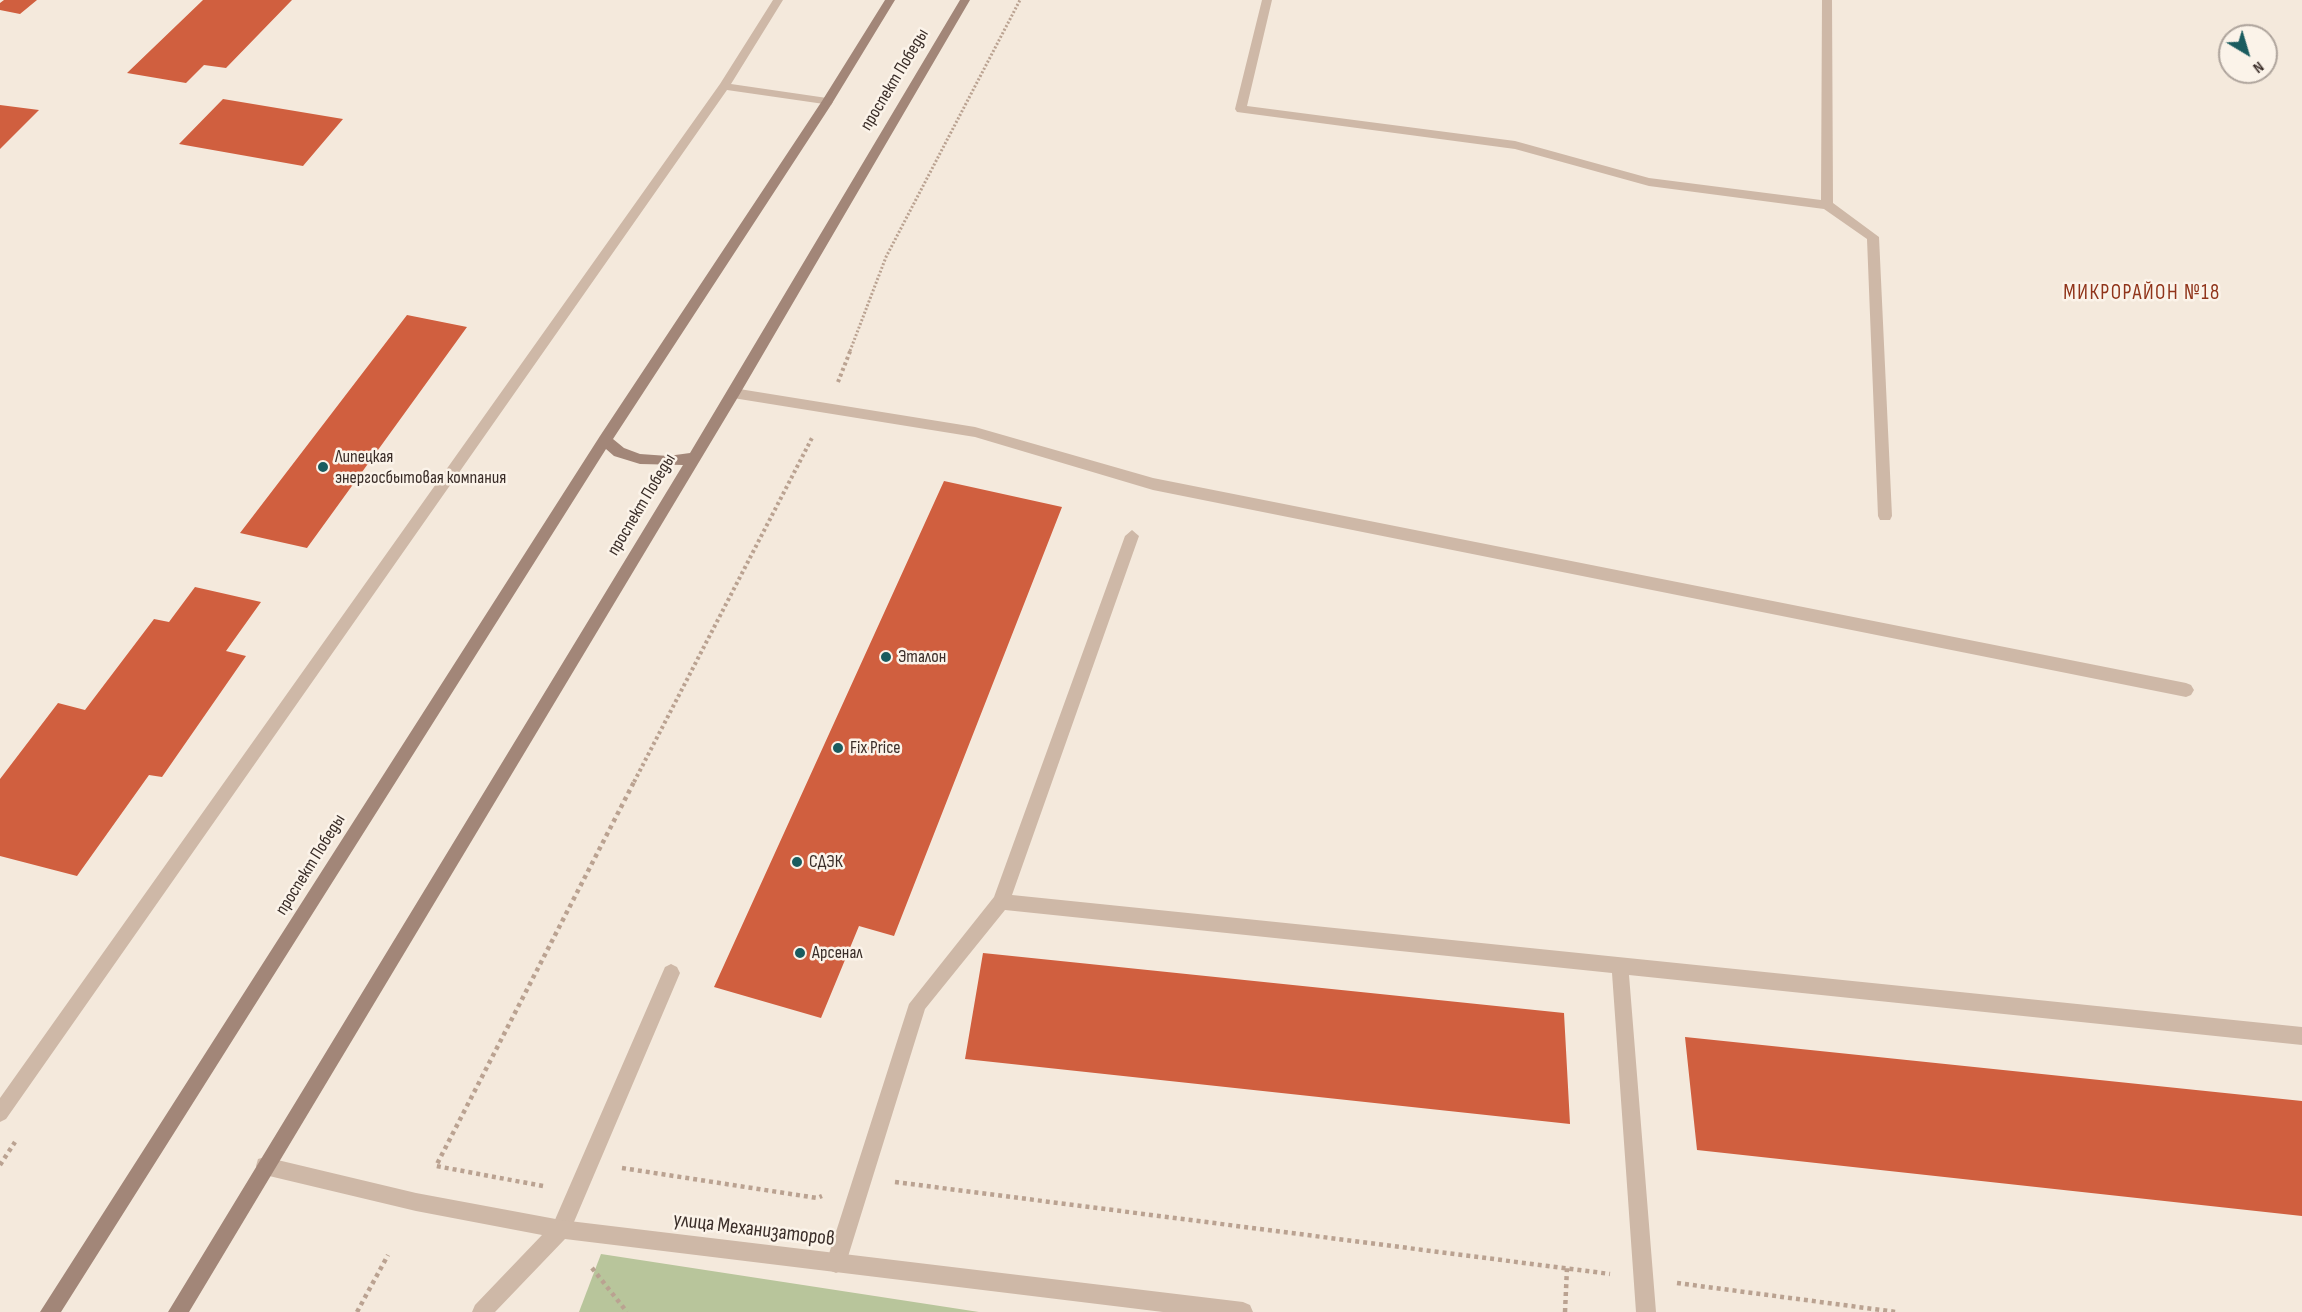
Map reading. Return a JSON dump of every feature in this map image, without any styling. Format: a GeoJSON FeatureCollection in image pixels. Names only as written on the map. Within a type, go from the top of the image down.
{"type":"FeatureCollection","features":[{"type":"Feature","properties":{"kind":"main road","name":"проспект Победы"},"geometry":{"type":"LineString","coordinates":[[50,1312],[605,440],[827,102],[890,0]]}},
{"type":"Feature","properties":{"kind":"main road","name":"проспект Победы"},"geometry":{"type":"LineString","coordinates":[[178,1312],[733,393],[965,0]]}},
{"type":"Feature","properties":{"kind":"main road","name":"проспект Победы"},"geometry":{"type":"LineString","coordinates":[[605,440],[619,452],[640,459],[668,461],[693,458]]}},
{"type":"Feature","properties":{"kind":"street"},"geometry":{"type":"LineString","coordinates":[[0,1113],[724,86],[778,0]]}},
{"type":"Feature","properties":{"kind":"street"},"geometry":{"type":"LineString","coordinates":[[1266,0],[1241,109],[1515,145],[1649,182],[1827,205],[1873,237],[1885,516]]}},
{"type":"Feature","properties":{"kind":"street"},"geometry":{"type":"LineString","coordinates":[[1827,0],[1827,205]]}},
{"type":"Feature","properties":{"kind":"street"},"geometry":{"type":"LineString","coordinates":[[724,86],[827,102]]}},
{"type":"Feature","properties":{"kind":"street"},"geometry":{"type":"LineString","coordinates":[[733,393],[975,432],[1153,484],[2186,690]]}},
{"type":"Feature","properties":{"kind":"street"},"geometry":{"type":"LineString","coordinates":[[837,1263],[918,1004],[1001,902],[1132,536]]}},
{"type":"Feature","properties":{"kind":"street"},"geometry":{"type":"LineString","coordinates":[[1001,902],[2302,1036]]}},
{"type":"Feature","properties":{"kind":"street"},"geometry":{"type":"LineString","coordinates":[[1620,966],[1646,1312]]}},
{"type":"Feature","properties":{"kind":"street"},"geometry":{"type":"LineString","coordinates":[[482,1312],[561,1229],[671,973]]}},
{"type":"Feature","properties":{"kind":"street","name":"улица Механизаторов"},"geometry":{"type":"LineString","coordinates":[[265,1166],[416,1202],[561,1229],[1243,1312]]}},
{"type":"Feature","properties":{"kind":"path"},"geometry":{"type":"LineString","coordinates":[[576,1193],[436,1166],[828,407],[886,257],[1020,0]]}},
{"type":"Feature","properties":{"kind":"path"},"geometry":{"type":"LineString","coordinates":[[589,1163],[817,1198],[863,1178],[1896,1312]]}},
{"type":"Feature","properties":{"kind":"path"},"geometry":{"type":"LineString","coordinates":[[561,1229],[627,1312]]}},
{"type":"Feature","properties":{"kind":"path"},"geometry":{"type":"LineString","coordinates":[[357,1312],[388,1255]]}},
{"type":"Feature","properties":{"kind":"path"},"geometry":{"type":"LineString","coordinates":[[1565,1312],[1566,1268]]}},
{"type":"Feature","properties":{"kind":"green space"},"geometry":{"type":"Polygon","coordinates":[[[601,1254],[979,1312],[579,1312],[601,1254]]]}},
{"type":"Feature","properties":{"kind":"building"},"geometry":{"type":"Polygon","coordinates":[[[4,0],[37,0],[20,14],[0,10],[0,3],[4,0]]]}},
{"type":"Feature","properties":{"kind":"building"},"geometry":{"type":"Polygon","coordinates":[[[203,0],[292,0],[226,68],[204,65],[186,83],[127,73],[203,0]]]}},
{"type":"Feature","properties":{"kind":"building"},"geometry":{"type":"Polygon","coordinates":[[[223,99],[343,119],[303,166],[179,144],[223,99]]]}},
{"type":"Feature","properties":{"kind":"building"},"geometry":{"type":"Polygon","coordinates":[[[0,105],[39,110],[0,149],[0,105]]]}},
{"type":"Feature","properties":{"kind":"building"},"geometry":{"type":"Polygon","coordinates":[[[407,315],[467,327],[307,548],[240,533],[407,315]]]}},
{"type":"Feature","properties":{"kind":"building"},"geometry":{"type":"Polygon","coordinates":[[[944,481],[1062,507],[894,936],[859,926],[821,1018],[714,987],[944,481]]]}},
{"type":"Feature","properties":{"kind":"building"},"geometry":{"type":"Polygon","coordinates":[[[195,587],[261,602],[226,651],[246,656],[162,777],[149,775],[77,876],[0,856],[0,779],[58,703],[85,710],[154,619],[169,622],[195,587]]]}},
{"type":"Feature","properties":{"kind":"building"},"geometry":{"type":"Polygon","coordinates":[[[983,953],[1564,1013],[1570,1124],[965,1059],[983,953]]]}},
{"type":"Feature","properties":{"kind":"building"},"geometry":{"type":"Polygon","coordinates":[[[1685,1037],[2302,1101],[2302,1216],[1697,1150],[1685,1037]]]}},
{"type":"Feature","properties":{"kind":"place","name":"Липецкая энергосбытовая компания"},"geometry":{"type":"Point","coordinates":[323,467]}},
{"type":"Feature","properties":{"kind":"place","name":"Эталон"},"geometry":{"type":"Point","coordinates":[886,657]}},
{"type":"Feature","properties":{"kind":"place","name":"Fix Price"},"geometry":{"type":"Point","coordinates":[838,748]}},
{"type":"Feature","properties":{"kind":"place","name":"СДЭК"},"geometry":{"type":"Point","coordinates":[797,862]}},
{"type":"Feature","properties":{"kind":"place","name":"Арсенал"},"geometry":{"type":"Point","coordinates":[800,953]}},
{"type":"Feature","properties":{"kind":"district","name":"МИКРОРАЙОН №18"},"geometry":{"type":"Point","coordinates":[2142,294]}}]}
